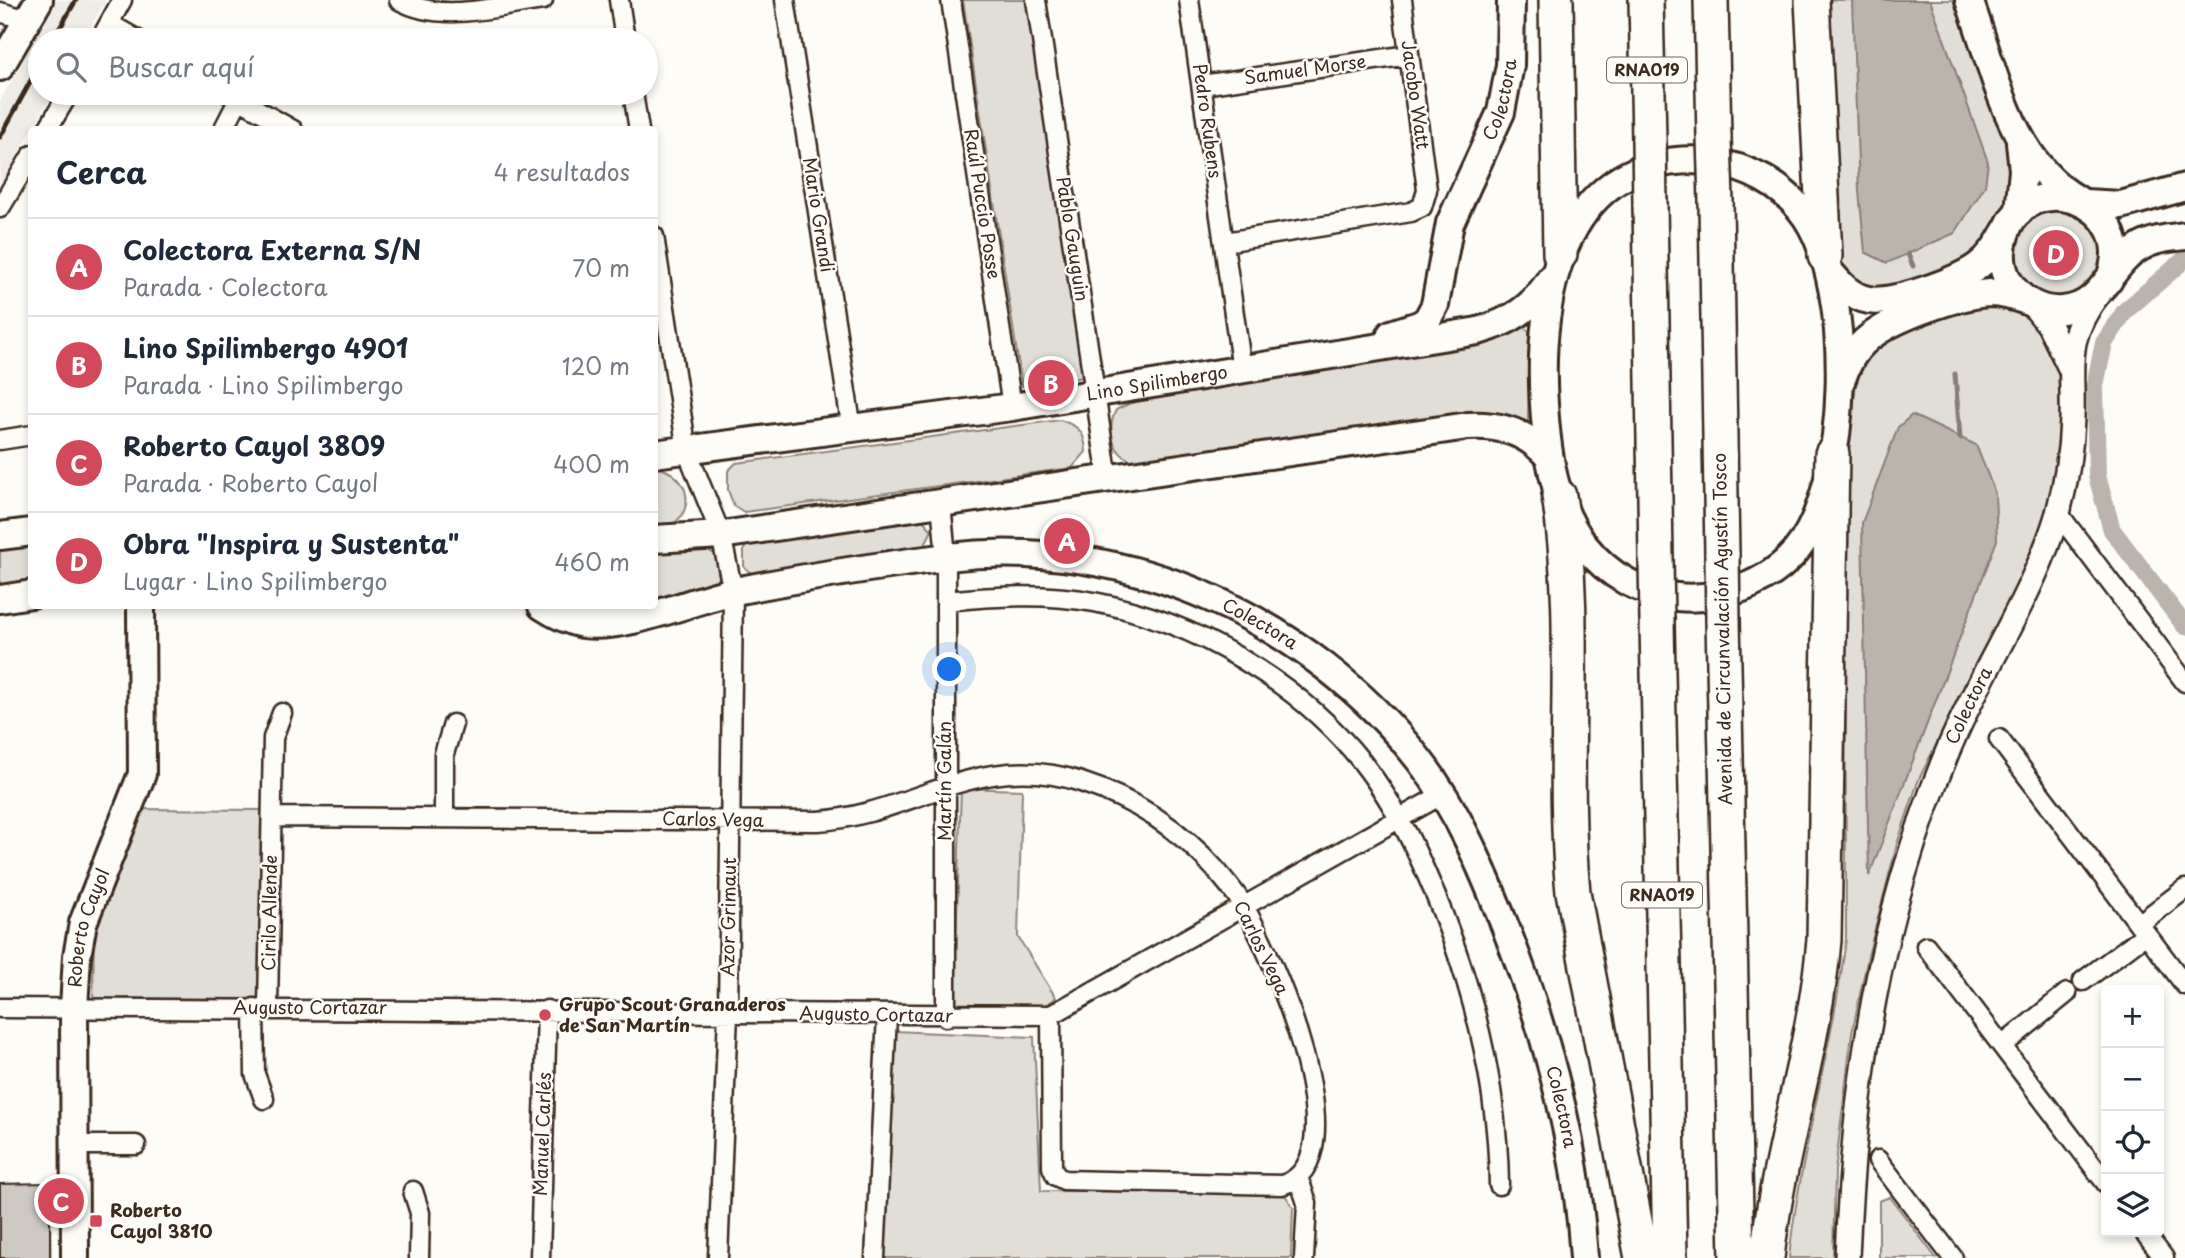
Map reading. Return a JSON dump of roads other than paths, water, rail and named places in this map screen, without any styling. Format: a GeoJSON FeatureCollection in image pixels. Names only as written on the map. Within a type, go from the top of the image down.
{"type":"FeatureCollection","features":[{"type":"Feature","properties":{"kind":"highway"},"geometry":{"type":"LineString","coordinates":[[1556,0],[1557,264]]}},
{"type":"Feature","properties":{"kind":"highway","name":"RNA019"},"geometry":{"type":"LineString","coordinates":[[1646,0],[1670,1258]]}},
{"type":"Feature","properties":{"kind":"highway","name":"Avenida de Circunvalación Agustín Tosco"},"geometry":{"type":"LineString","coordinates":[[1711,0],[1737,1258]]}},
{"type":"Feature","properties":{"kind":"highway"},"geometry":{"type":"LineString","coordinates":[[1812,0],[1827,264]]}},
{"type":"Feature","properties":{"kind":"highway"},"geometry":{"type":"LineString","coordinates":[[1767,1258],[1778,1176],[1809,1038],[1822,960],[1832,454]]}},
{"type":"Feature","properties":{"kind":"highway"},"geometry":{"type":"LineString","coordinates":[[1559,496],[1568,582],[1570,844],[1573,892],[1642,1258]]}},
{"type":"Feature","properties":{"kind":"main road","name":"Colectora"},"geometry":{"type":"LineString","coordinates":[[1316,358],[1419,325],[1432,313],[1438,295],[1444,246],[1450,223],[1501,112],[1510,65],[1511,0]]}},
{"type":"Feature","properties":{"kind":"main road"},"geometry":{"type":"LineString","coordinates":[[1969,0],[2020,143],[2023,170],[2013,221],[2002,254],[2004,271],[2012,287],[2029,302]]}},
{"type":"Feature","properties":{"kind":"main road"},"geometry":{"type":"LineString","coordinates":[[0,67],[33,10]]}},
{"type":"Feature","properties":{"kind":"main road"},"geometry":{"type":"LineString","coordinates":[[2020,143],[2052,181],[2102,217],[2112,236],[2115,257],[2103,287]]}},
{"type":"Feature","properties":{"kind":"main road"},"geometry":{"type":"LineString","coordinates":[[1827,264],[1838,333],[1839,387],[1832,454],[1817,515],[1797,550],[1760,581],[1716,596],[1664,595],[1623,580],[1584,545],[1559,496],[1549,457],[1542,373],[1546,313],[1557,264],[1583,213],[1622,179],[1658,164],[1699,160],[1737,166],[1775,186],[1804,215],[1827,264],[1853,295],[1868,300],[1892,299],[1971,271],[1990,255],[2013,221],[2044,198],[2058,197],[2121,205],[2185,187]]}},
{"type":"Feature","properties":{"kind":"main road"},"geometry":{"type":"LineString","coordinates":[[1839,387],[1856,351],[1885,326],[1978,294],[1999,293],[2051,310],[2079,307],[2103,287],[2125,258],[2138,248],[2154,241],[2185,236]]}},
{"type":"Feature","properties":{"kind":"main road","name":"Lino Spilimbergo"},"geometry":{"type":"LineString","coordinates":[[658,454],[1013,407],[1496,326],[1529,306],[1557,264]]}},
{"type":"Feature","properties":{"kind":"main road"},"geometry":{"type":"LineString","coordinates":[[658,539],[721,535],[1485,425],[1498,426],[1522,435],[1549,457]]}},
{"type":"Feature","properties":{"kind":"main road"},"geometry":{"type":"LineString","coordinates":[[0,536],[28,532]]}},
{"type":"Feature","properties":{"kind":"main road","name":"Colectora"},"geometry":{"type":"LineString","coordinates":[[547,609],[582,624],[602,624],[663,612],[733,591],[946,557],[1031,555],[1094,562],[1181,586],[1236,609],[1293,642],[1348,685],[1398,735],[1443,794],[1482,870],[1538,1018],[1567,1122],[1584,1258]]}},
{"type":"Feature","properties":{"kind":"main road"},"geometry":{"type":"LineString","coordinates":[[0,599],[28,595]]}},
{"type":"Feature","properties":{"kind":"main road","name":"Roberto Cayol"},"geometry":{"type":"LineString","coordinates":[[75,1258],[74,1008],[77,956],[83,923],[142,774],[141,609]]}},
{"type":"Feature","properties":{"kind":"street"},"geometry":{"type":"LineString","coordinates":[[108,28],[122,0]]}},
{"type":"Feature","properties":{"kind":"street"},"geometry":{"type":"LineString","coordinates":[[400,0],[430,12],[449,13],[543,0]]}},
{"type":"Feature","properties":{"kind":"street"},"geometry":{"type":"LineString","coordinates":[[619,0],[623,28]]}},
{"type":"Feature","properties":{"kind":"street","name":"Mario Grandi"},"geometry":{"type":"LineString","coordinates":[[785,0],[852,430]]}},
{"type":"Feature","properties":{"kind":"street","name":"Raúl Puccio Posse"},"geometry":{"type":"LineString","coordinates":[[951,0],[1013,407]]}},
{"type":"Feature","properties":{"kind":"street","name":"Pablo Gauguin"},"geometry":{"type":"LineString","coordinates":[[1036,0],[1108,479]]}},
{"type":"Feature","properties":{"kind":"street","name":"Pedro Rubens"},"geometry":{"type":"LineString","coordinates":[[1189,0],[1242,370]]}},
{"type":"Feature","properties":{"kind":"street","name":"Jacobo Watt"},"geometry":{"type":"LineString","coordinates":[[1225,242],[1410,212],[1422,207],[1427,190],[1402,0]]}},
{"type":"Feature","properties":{"kind":"street"},"geometry":{"type":"LineString","coordinates":[[0,12],[33,10]]}},
{"type":"Feature","properties":{"kind":"street"},"geometry":{"type":"LineString","coordinates":[[110,24],[117,28]]}},
{"type":"Feature","properties":{"kind":"street","name":"Samuel Morse"},"geometry":{"type":"LineString","coordinates":[[1202,85],[1409,55]]}},
{"type":"Feature","properties":{"kind":"street"},"geometry":{"type":"LineString","coordinates":[[49,126],[62,105]]}},
{"type":"Feature","properties":{"kind":"street"},"geometry":{"type":"LineString","coordinates":[[224,126],[230,105]]}},
{"type":"Feature","properties":{"kind":"street"},"geometry":{"type":"LineString","coordinates":[[249,105],[286,126]]}},
{"type":"Feature","properties":{"kind":"street"},"geometry":{"type":"LineString","coordinates":[[635,105],[638,126]]}},
{"type":"Feature","properties":{"kind":"street"},"geometry":{"type":"LineString","coordinates":[[0,208],[28,162]]}},
{"type":"Feature","properties":{"kind":"street","name":"Azor Grimaut"},"geometry":{"type":"LineString","coordinates":[[658,262],[687,451],[721,535],[733,591],[728,1013],[718,1258]]}},
{"type":"Feature","properties":{"kind":"street","name":"Colectora"},"geometry":{"type":"LineString","coordinates":[[1847,1258],[1855,1125],[1865,1038],[1898,895],[1947,753],[2030,582],[2058,513],[2070,442],[2069,366],[2079,327],[2103,287]]}},
{"type":"Feature","properties":{"kind":"street","name":"Colectora"},"geometry":{"type":"LineString","coordinates":[[2029,302],[2049,325],[2069,366]]}},
{"type":"Feature","properties":{"kind":"street"},"geometry":{"type":"LineString","coordinates":[[0,440],[28,436]]}},
{"type":"Feature","properties":{"kind":"street","name":"Martín Galán"},"geometry":{"type":"LineString","coordinates":[[941,503],[946,557],[946,1017]]}},
{"type":"Feature","properties":{"kind":"street"},"geometry":{"type":"LineString","coordinates":[[2058,513],[2185,682]]}},
{"type":"Feature","properties":{"kind":"street"},"geometry":{"type":"LineString","coordinates":[[946,601],[985,597],[1044,597],[1093,602],[1145,616],[1208,641],[1273,681],[1335,732],[1380,787],[1438,900],[1466,981],[1492,1084],[1499,1185]]}},
{"type":"Feature","properties":{"kind":"street","name":"Cirilo Allende"},"geometry":{"type":"LineString","coordinates":[[264,1099],[255,1074],[273,817],[273,738],[282,713]]}},
{"type":"Feature","properties":{"kind":"street"},"geometry":{"type":"LineString","coordinates":[[444,816],[444,754],[453,724]]}},
{"type":"Feature","properties":{"kind":"street"},"geometry":{"type":"LineString","coordinates":[[1999,739],[2185,985]]}},
{"type":"Feature","properties":{"kind":"street","name":"Carlos Vega"},"geometry":{"type":"LineString","coordinates":[[273,817],[837,820],[892,806],[945,785],[1003,773],[1046,774],[1079,781],[1118,796],[1172,828],[1216,870],[1243,905],[1286,999],[1308,1073],[1313,1101],[1314,1140],[1310,1160],[1298,1177]]}},
{"type":"Feature","properties":{"kind":"street","name":"Augusto Cortazar"},"geometry":{"type":"LineString","coordinates":[[0,1008],[547,1010],[946,1017],[1051,1015],[1443,794]]}},
{"type":"Feature","properties":{"kind":"street"},"geometry":{"type":"LineString","coordinates":[[2083,981],[2185,889]]}},
{"type":"Feature","properties":{"kind":"street"},"geometry":{"type":"LineString","coordinates":[[1926,946],[2101,1176]]}},
{"type":"Feature","properties":{"kind":"street"},"geometry":{"type":"LineString","coordinates":[[2002,1046],[2067,993]]}},
{"type":"Feature","properties":{"kind":"street","name":"Manuel Carlés"},"geometry":{"type":"LineString","coordinates":[[540,1258],[547,1010]]}},
{"type":"Feature","properties":{"kind":"street"},"geometry":{"type":"LineString","coordinates":[[875,1258],[887,1015]]}},
{"type":"Feature","properties":{"kind":"street"},"geometry":{"type":"LineString","coordinates":[[1051,1015],[1052,1167],[1056,1176],[1065,1180],[1282,1185],[1298,1177],[1307,1203],[1304,1258]]}},
{"type":"Feature","properties":{"kind":"street"},"geometry":{"type":"LineString","coordinates":[[74,1145],[136,1145]]}},
{"type":"Feature","properties":{"kind":"street"},"geometry":{"type":"LineString","coordinates":[[1878,1160],[1953,1258]]}},
{"type":"Feature","properties":{"kind":"street"},"geometry":{"type":"LineString","coordinates":[[413,1191],[421,1213],[419,1258]]}},
{"type":"Feature","properties":{"kind":"street"},"geometry":{"type":"LineString","coordinates":[[2148,1237],[2164,1258]]}},
{"type":"Feature","properties":{"kind":"waterway"},"geometry":{"type":"LineString","coordinates":[[1908,254],[1913,266]]}},
{"type":"Feature","properties":{"kind":"waterway"},"geometry":{"type":"LineString","coordinates":[[2185,259],[2125,311],[2104,343],[2095,385],[2097,476],[2112,530],[2185,626]]}},
{"type":"Feature","properties":{"kind":"waterway"},"geometry":{"type":"LineString","coordinates":[[1955,374],[1960,438]]}},
{"type":"Feature","properties":{"kind":"railway"},"geometry":{"type":"LineString","coordinates":[[60,28],[76,0]]}},
{"type":"Feature","properties":{"kind":"railway"},"geometry":{"type":"LineString","coordinates":[[0,137],[28,86]]}},
{"type":"Feature","properties":{"kind":"place","name":"Obra \"Inspira y Sustenta\""},"geometry":{"type":"Point","coordinates":[2056,253]}},
{"type":"Feature","properties":{"kind":"place","name":"Lino Spilimbergo 4901"},"geometry":{"type":"Point","coordinates":[1051,383]}},
{"type":"Feature","properties":{"kind":"place","name":"Colectora Externa S/N"},"geometry":{"type":"Point","coordinates":[1067,541]}},
{"type":"Feature","properties":{"kind":"place","name":"Grupo Scout Granaderos de San Martín"},"geometry":{"type":"Point","coordinates":[545,1015]}},
{"type":"Feature","properties":{"kind":"place","name":"Roberto Cayol 3809"},"geometry":{"type":"Point","coordinates":[61,1201]}},
{"type":"Feature","properties":{"kind":"place","name":"Roberto Cayol 3810"},"geometry":{"type":"Point","coordinates":[96,1221]}}]}
